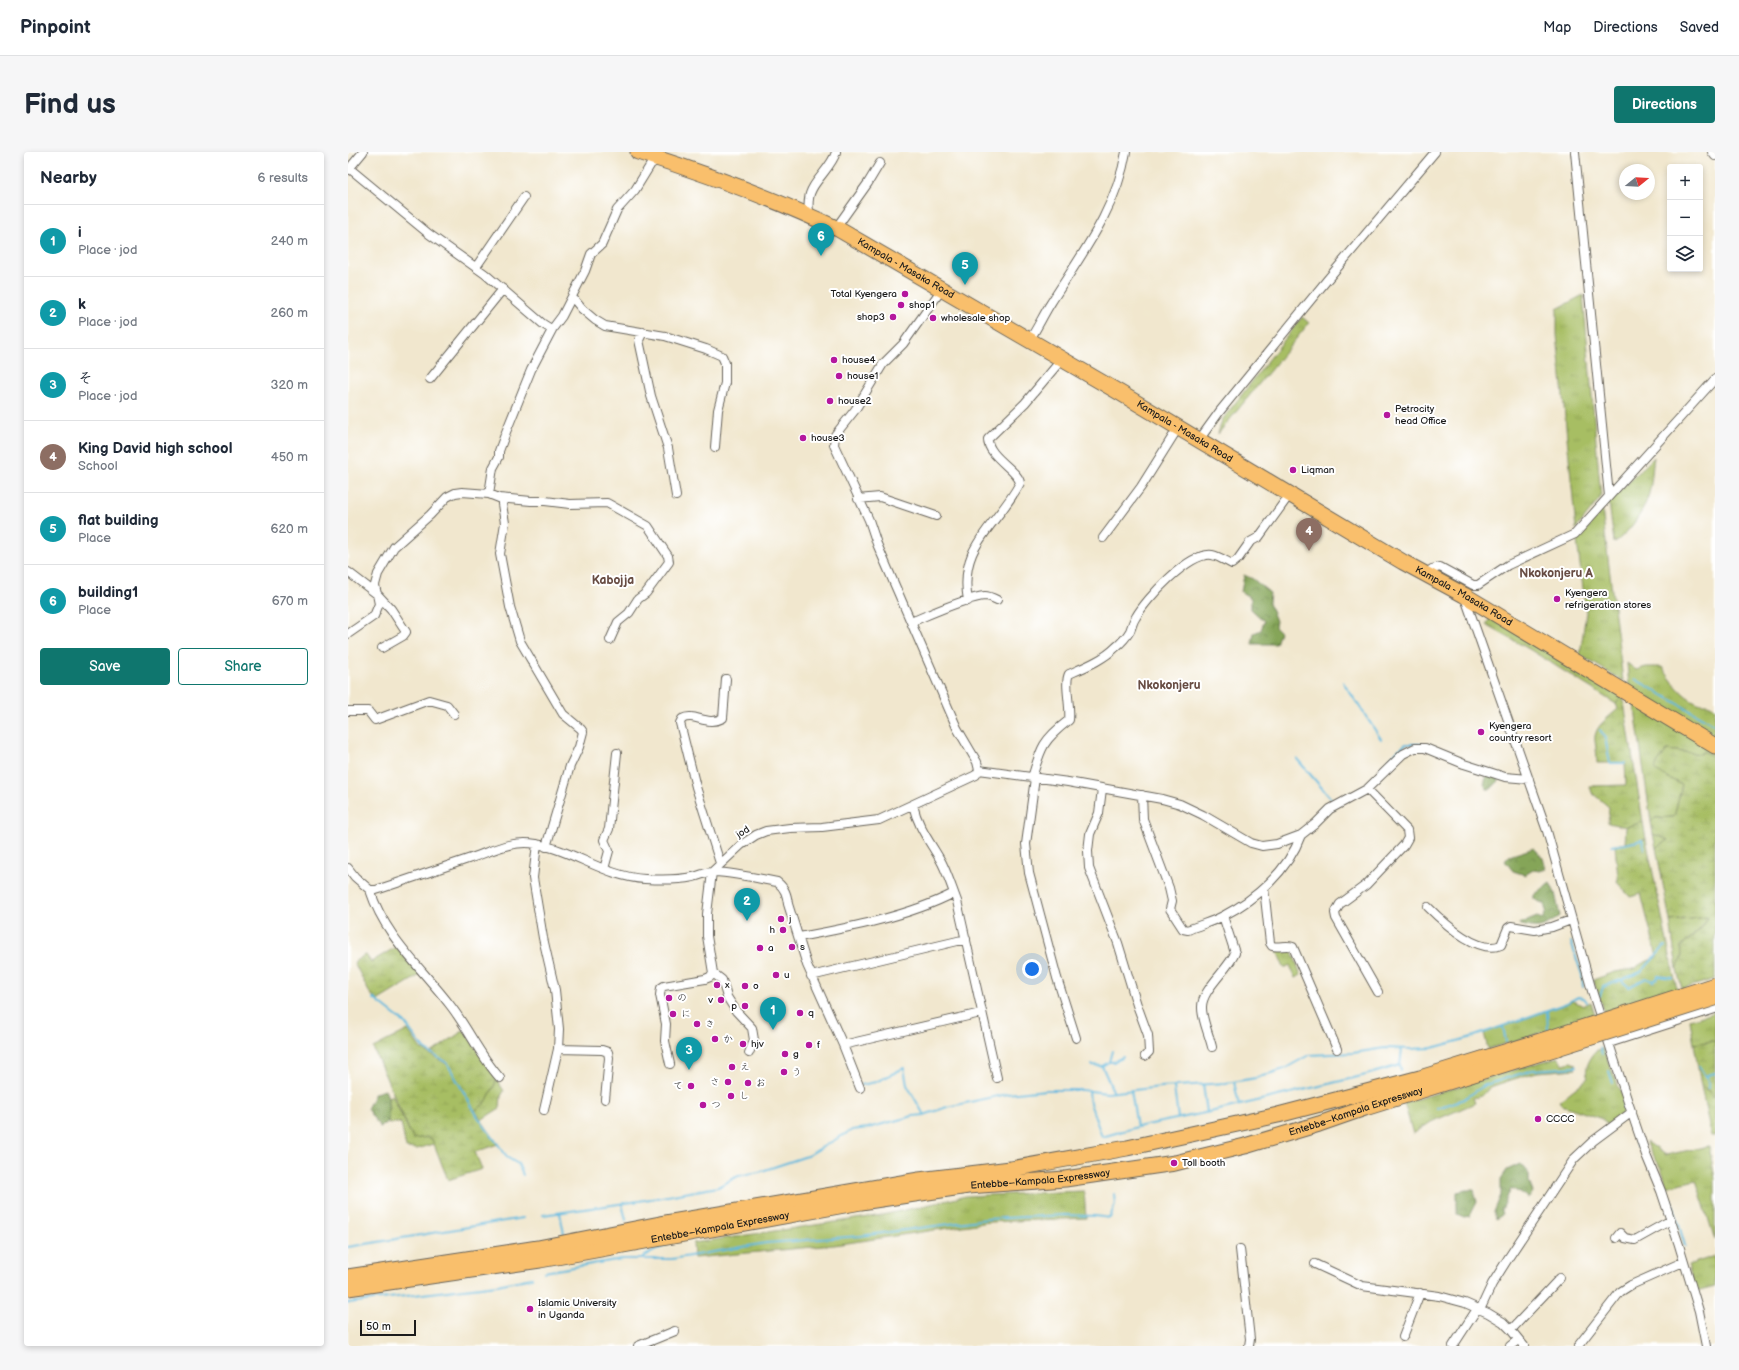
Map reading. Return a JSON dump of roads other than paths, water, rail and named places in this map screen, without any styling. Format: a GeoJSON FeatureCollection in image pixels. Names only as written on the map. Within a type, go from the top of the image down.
{"type":"FeatureCollection","features":[{"type":"Feature","properties":{"kind":"highway","name":"Kampala - Masaka Road"},"geometry":{"type":"LineString","coordinates":[[638,152],[724,180],[809,215],[836,228],[1062,359],[1425,574],[1464,595],[1715,746]]}},
{"type":"Feature","properties":{"kind":"highway","name":"Entebbe–Kampala Expressway"},"geometry":{"type":"LineString","coordinates":[[348,1288],[534,1254],[861,1202],[968,1186],[1065,1179],[1175,1163],[1245,1146],[1319,1124],[1555,1043],[1715,985]]}},
{"type":"Feature","properties":{"kind":"highway","name":"Entebbe–Kampala Expressway"},"geometry":{"type":"LineString","coordinates":[[348,1277],[534,1254],[660,1224],[919,1180],[1011,1169],[1127,1148],[1278,1116],[1555,1043],[1715,998]]}},
{"type":"Feature","properties":{"kind":"street"},"geometry":{"type":"LineString","coordinates":[[363,152],[349,169],[429,234],[476,266],[543,324],[551,329],[552,328]]}},
{"type":"Feature","properties":{"kind":"street"},"geometry":{"type":"LineString","coordinates":[[809,215],[809,197],[824,170],[835,157],[836,152]]}},
{"type":"Feature","properties":{"kind":"street"},"geometry":{"type":"LineString","coordinates":[[1029,341],[1048,307],[1069,276],[1109,209],[1122,175],[1126,152]]}},
{"type":"Feature","properties":{"kind":"street"},"geometry":{"type":"LineString","coordinates":[[1199,440],[1323,286],[1435,152]]}},
{"type":"Feature","properties":{"kind":"street"},"geometry":{"type":"LineString","coordinates":[[1575,152],[1609,496]]}},
{"type":"Feature","properties":{"kind":"street"},"geometry":{"type":"LineString","coordinates":[[1712,152],[1715,156]]}},
{"type":"Feature","properties":{"kind":"street"},"geometry":{"type":"LineString","coordinates":[[489,494],[493,468],[499,458],[499,451],[506,432],[531,370],[552,328],[562,316],[585,271],[591,254],[602,244],[617,210],[635,190],[651,164],[660,159]]}},
{"type":"Feature","properties":{"kind":"street"},"geometry":{"type":"LineString","coordinates":[[836,228],[868,183],[880,163]]}},
{"type":"Feature","properties":{"kind":"street"},"geometry":{"type":"LineString","coordinates":[[476,266],[524,197]]}},
{"type":"Feature","properties":{"kind":"street"},"geometry":{"type":"LineString","coordinates":[[430,379],[503,289]]}},
{"type":"Feature","properties":{"kind":"street"},"geometry":{"type":"LineString","coordinates":[[942,289],[903,344],[883,364],[855,410],[835,435],[834,445],[869,520],[877,544],[957,728],[977,762],[979,770],[1142,795],[1180,804],[1203,815],[1252,843],[1262,846],[1278,844],[1301,835],[1330,809],[1367,789],[1402,754],[1415,748],[1425,748],[1464,764],[1505,777],[1529,779]]}},
{"type":"Feature","properties":{"kind":"street"},"geometry":{"type":"LineString","coordinates":[[572,297],[594,320],[605,326],[679,340],[722,356],[725,363],[724,383],[718,410],[715,446]]}},
{"type":"Feature","properties":{"kind":"street"},"geometry":{"type":"LineString","coordinates":[[643,332],[639,340],[640,347],[651,396],[668,448],[676,496]]}},
{"type":"Feature","properties":{"kind":"street"},"geometry":{"type":"LineString","coordinates":[[968,601],[965,578],[971,554],[1020,484],[1018,476],[999,459],[988,439],[1025,403],[1062,359]]}},
{"type":"Feature","properties":{"kind":"street"},"geometry":{"type":"LineString","coordinates":[[1425,574],[1432,569],[1440,567],[1473,585],[1478,585],[1508,565],[1575,534],[1715,379]]}},
{"type":"Feature","properties":{"kind":"street"},"geometry":{"type":"LineString","coordinates":[[1103,538],[1142,487],[1178,428]]}},
{"type":"Feature","properties":{"kind":"street"},"geometry":{"type":"LineString","coordinates":[[348,634],[374,616],[379,604],[375,585],[378,574],[394,547],[430,515],[447,497],[462,492],[489,494],[499,498],[570,504],[607,503],[648,526],[668,556],[669,562],[646,593],[638,599],[630,613],[618,622],[610,640]]}},
{"type":"Feature","properties":{"kind":"street"},"geometry":{"type":"LineString","coordinates":[[1168,584],[1188,567],[1211,558],[1232,567],[1236,566],[1256,541],[1263,539],[1293,496]]}},
{"type":"Feature","properties":{"kind":"street"},"geometry":{"type":"LineString","coordinates":[[1076,1038],[1057,978],[1030,873],[1026,844],[1034,778],[1044,742],[1069,720],[1070,709],[1066,679],[1069,674],[1089,666],[1116,648],[1130,632],[1136,617],[1151,597],[1167,579],[1189,563],[1202,557],[1212,555],[1232,564],[1238,559],[1250,542],[1259,537],[1293,496]]}},
{"type":"Feature","properties":{"kind":"street"},"geometry":{"type":"LineString","coordinates":[[858,499],[880,497],[936,516]]}},
{"type":"Feature","properties":{"kind":"street"},"geometry":{"type":"LineString","coordinates":[[504,498],[502,504],[505,523],[500,554],[510,607],[520,641],[563,714],[582,729],[583,732],[579,747],[570,766],[546,847]]}},
{"type":"Feature","properties":{"kind":"street"},"geometry":{"type":"LineString","coordinates":[[348,572],[378,595],[391,609],[406,632],[403,636],[382,648]]}},
{"type":"Feature","properties":{"kind":"street"},"geometry":{"type":"LineString","coordinates":[[1464,595],[1554,853],[1571,920],[1609,1043],[1671,1220],[1698,1311],[1706,1346]]}},
{"type":"Feature","properties":{"kind":"street"},"geometry":{"type":"LineString","coordinates":[[910,622],[984,596],[997,600]]}},
{"type":"Feature","properties":{"kind":"street"},"geometry":{"type":"LineString","coordinates":[[720,863],[696,788],[680,722],[682,719],[690,716],[701,720],[715,722],[723,718],[726,679]]}},
{"type":"Feature","properties":{"kind":"street"},"geometry":{"type":"LineString","coordinates":[[348,711],[368,711],[375,720],[429,700],[447,705],[454,714]]}},
{"type":"Feature","properties":{"kind":"street"},"geometry":{"type":"LineString","coordinates":[[604,869],[609,851],[604,840],[609,829],[617,753]]}},
{"type":"Feature","properties":{"kind":"street","name":"jod"},"geometry":{"type":"LineString","coordinates":[[712,872],[741,845],[756,835],[766,831],[879,820],[976,775],[979,770]]}},
{"type":"Feature","properties":{"kind":"street"},"geometry":{"type":"LineString","coordinates":[[1102,789],[1099,813],[1090,834],[1088,851],[1089,868],[1118,943],[1148,1036],[1149,1052],[1145,1056]]}},
{"type":"Feature","properties":{"kind":"street"},"geometry":{"type":"LineString","coordinates":[[1367,789],[1407,830],[1408,838],[1404,845],[1366,885],[1340,904],[1335,913],[1336,918],[1378,992]]}},
{"type":"Feature","properties":{"kind":"street"},"geometry":{"type":"LineString","coordinates":[[1142,795],[1143,819],[1169,888],[1172,901],[1170,909],[1171,912],[1182,929],[1188,930],[1223,916],[1257,894],[1264,888],[1294,851],[1301,835]]}},
{"type":"Feature","properties":{"kind":"street"},"geometry":{"type":"LineString","coordinates":[[913,805],[915,818],[941,862],[954,893],[966,939],[981,1013],[997,1078]]}},
{"type":"Feature","properties":{"kind":"street"},"geometry":{"type":"LineString","coordinates":[[370,890],[387,886],[507,845],[526,842],[564,852],[604,869],[635,878],[665,880],[693,877],[712,872],[770,881],[780,885],[787,895],[788,904],[811,976],[843,1045],[860,1088]]}},
{"type":"Feature","properties":{"kind":"street"},"geometry":{"type":"LineString","coordinates":[[537,844],[533,878],[543,938],[555,990],[559,1028],[558,1049],[544,1110]]}},
{"type":"Feature","properties":{"kind":"street"},"geometry":{"type":"LineString","coordinates":[[348,868],[355,877],[370,890],[379,912],[397,943],[450,1004],[500,1078]]}},
{"type":"Feature","properties":{"kind":"street"},"geometry":{"type":"LineString","coordinates":[[712,872],[707,926],[708,945],[713,973],[722,980],[727,997],[736,1011],[752,1028],[754,1040],[749,1053]]}},
{"type":"Feature","properties":{"kind":"street"},"geometry":{"type":"LineString","coordinates":[[1264,888],[1270,943],[1275,947],[1289,945],[1293,947],[1337,1049]]}},
{"type":"Feature","properties":{"kind":"street"},"geometry":{"type":"LineString","coordinates":[[799,937],[854,925],[923,907],[954,893]]}},
{"type":"Feature","properties":{"kind":"street"},"geometry":{"type":"LineString","coordinates":[[1428,907],[1473,943],[1496,947],[1503,942],[1508,928],[1511,926],[1535,930],[1552,927],[1571,920]]}},
{"type":"Feature","properties":{"kind":"street"},"geometry":{"type":"LineString","coordinates":[[1212,1047],[1202,1009],[1202,1002],[1206,992],[1232,960],[1235,953],[1223,916]]}},
{"type":"Feature","properties":{"kind":"street"},"geometry":{"type":"LineString","coordinates":[[811,976],[966,939]]}},
{"type":"Feature","properties":{"kind":"street"},"geometry":{"type":"LineString","coordinates":[[670,1064],[665,1041],[666,1022],[660,995],[661,988],[664,986],[705,979],[710,977],[713,973]]}},
{"type":"Feature","properties":{"kind":"street"},"geometry":{"type":"LineString","coordinates":[[1609,1043],[1715,1009]]}},
{"type":"Feature","properties":{"kind":"street"},"geometry":{"type":"LineString","coordinates":[[843,1045],[981,1013]]}},
{"type":"Feature","properties":{"kind":"street"},"geometry":{"type":"LineString","coordinates":[[558,1049],[602,1050],[608,1052],[609,1058],[605,1098]]}},
{"type":"Feature","properties":{"kind":"street"},"geometry":{"type":"LineString","coordinates":[[1453,1346],[1478,1309],[1509,1257],[1574,1159],[1593,1141],[1632,1112]]}},
{"type":"Feature","properties":{"kind":"street"},"geometry":{"type":"LineString","coordinates":[[1616,1238],[1620,1233],[1625,1238],[1635,1240],[1671,1220]]}},
{"type":"Feature","properties":{"kind":"street"},"geometry":{"type":"LineString","coordinates":[[1240,1249],[1250,1339],[1249,1346]]}},
{"type":"Feature","properties":{"kind":"street"},"geometry":{"type":"LineString","coordinates":[[1578,1346],[1620,1292],[1631,1285],[1683,1262]]}},
{"type":"Feature","properties":{"kind":"street"},"geometry":{"type":"LineString","coordinates":[[1315,1264],[1362,1286],[1420,1293],[1453,1300],[1478,1309],[1503,1322],[1521,1343],[1510,1346]]}},
{"type":"Feature","properties":{"kind":"street"},"geometry":{"type":"LineString","coordinates":[[1511,1330],[1560,1278]]}},
{"type":"Feature","properties":{"kind":"street"},"geometry":{"type":"LineString","coordinates":[[1403,1337],[1420,1293]]}},
{"type":"Feature","properties":{"kind":"street"},"geometry":{"type":"LineString","coordinates":[[638,1346],[674,1331]]}},
{"type":"Feature","properties":{"kind":"waterway"},"geometry":{"type":"LineString","coordinates":[[1635,679],[1715,725]]}},
{"type":"Feature","properties":{"kind":"waterway"},"geometry":{"type":"LineString","coordinates":[[1343,682],[1381,739]]}},
{"type":"Feature","properties":{"kind":"waterway"},"geometry":{"type":"LineString","coordinates":[[1600,730],[1605,737],[1610,763],[1625,763]]}},
{"type":"Feature","properties":{"kind":"waterway"},"geometry":{"type":"LineString","coordinates":[[1379,772],[1397,751],[1406,744],[1426,744]]}},
{"type":"Feature","properties":{"kind":"waterway"},"geometry":{"type":"LineString","coordinates":[[1297,759],[1333,801]]}},
{"type":"Feature","properties":{"kind":"waterway"},"geometry":{"type":"LineString","coordinates":[[1611,846],[1642,840],[1644,849]]}},
{"type":"Feature","properties":{"kind":"waterway"},"geometry":{"type":"LineString","coordinates":[[1571,942],[1582,975],[1583,987]]}},
{"type":"Feature","properties":{"kind":"waterway"},"geometry":{"type":"LineString","coordinates":[[1600,996],[1603,987],[1641,972],[1665,946]]}},
{"type":"Feature","properties":{"kind":"waterway"},"geometry":{"type":"LineString","coordinates":[[1622,981],[1629,987],[1646,978],[1653,981],[1657,979],[1658,976],[1673,978]]}},
{"type":"Feature","properties":{"kind":"waterway"},"geometry":{"type":"LineString","coordinates":[[543,1215],[639,1201],[718,1187],[738,1176],[759,1172],[807,1156],[852,1130],[868,1128],[913,1116],[924,1115],[947,1107],[1007,1094],[1046,1090],[1082,1090],[1107,1093],[1161,1087],[1226,1083],[1256,1078],[1284,1069],[1309,1055],[1353,1053],[1385,1048],[1432,1048],[1472,1037],[1567,1003],[1578,997],[1584,998],[1587,1002]]}},
{"type":"Feature","properties":{"kind":"waterway"},"geometry":{"type":"LineString","coordinates":[[373,998],[405,1023],[424,1049],[447,1063],[478,1117],[508,1158],[518,1164],[523,1175]]}},
{"type":"Feature","properties":{"kind":"waterway"},"geometry":{"type":"LineString","coordinates":[[1547,1011],[1548,1030]]}},
{"type":"Feature","properties":{"kind":"waterway"},"geometry":{"type":"LineString","coordinates":[[1503,1026],[1506,1042]]}},
{"type":"Feature","properties":{"kind":"waterway"},"geometry":{"type":"LineString","coordinates":[[1600,1048],[1602,1054]]}},
{"type":"Feature","properties":{"kind":"waterway"},"geometry":{"type":"LineString","coordinates":[[1401,1070],[1400,1065],[1402,1049]]}},
{"type":"Feature","properties":{"kind":"waterway"},"geometry":{"type":"LineString","coordinates":[[1109,1062],[1112,1051]]}},
{"type":"Feature","properties":{"kind":"waterway"},"geometry":{"type":"LineString","coordinates":[[1113,1091],[1102,1066],[1123,1057]]}},
{"type":"Feature","properties":{"kind":"waterway"},"geometry":{"type":"LineString","coordinates":[[1092,1065],[1102,1066]]}},
{"type":"Feature","properties":{"kind":"waterway"},"geometry":{"type":"LineString","coordinates":[[1089,1090],[1090,1103],[1102,1137],[1137,1127],[1219,1110],[1366,1075],[1400,1065]]}},
{"type":"Feature","properties":{"kind":"waterway"},"geometry":{"type":"LineString","coordinates":[[1699,1066],[1705,1076],[1715,1073]]}},
{"type":"Feature","properties":{"kind":"waterway"},"geometry":{"type":"LineString","coordinates":[[1437,1108],[1464,1099],[1485,1085],[1532,1070],[1576,1067]]}},
{"type":"Feature","properties":{"kind":"waterway"},"geometry":{"type":"LineString","coordinates":[[861,1085],[876,1082],[904,1068],[907,1085],[924,1115]]}},
{"type":"Feature","properties":{"kind":"waterway"},"geometry":{"type":"LineString","coordinates":[[1609,1071],[1613,1083]]}},
{"type":"Feature","properties":{"kind":"waterway"},"geometry":{"type":"LineString","coordinates":[[1707,1076],[1709,1088]]}},
{"type":"Feature","properties":{"kind":"waterway"},"geometry":{"type":"LineString","coordinates":[[1234,1082],[1239,1105]]}},
{"type":"Feature","properties":{"kind":"waterway"},"geometry":{"type":"LineString","coordinates":[[1203,1085],[1207,1112]]}},
{"type":"Feature","properties":{"kind":"waterway"},"geometry":{"type":"LineString","coordinates":[[1174,1087],[1178,1118]]}},
{"type":"Feature","properties":{"kind":"waterway"},"geometry":{"type":"LineString","coordinates":[[1131,1090],[1137,1127]]}},
{"type":"Feature","properties":{"kind":"waterway"},"geometry":{"type":"LineString","coordinates":[[1623,1105],[1624,1112]]}},
{"type":"Feature","properties":{"kind":"waterway"},"geometry":{"type":"LineString","coordinates":[[1628,1119],[1638,1147]]}},
{"type":"Feature","properties":{"kind":"waterway"},"geometry":{"type":"LineString","coordinates":[[544,1272],[622,1259],[672,1259],[766,1243],[860,1236],[987,1219],[1065,1215],[1110,1218],[1115,1204],[1114,1194]]}},
{"type":"Feature","properties":{"kind":"waterway"},"geometry":{"type":"LineString","coordinates":[[1672,1201],[1685,1246]]}},
{"type":"Feature","properties":{"kind":"waterway"},"geometry":{"type":"LineString","coordinates":[[622,1204],[626,1220]]}},
{"type":"Feature","properties":{"kind":"waterway"},"geometry":{"type":"LineString","coordinates":[[560,1213],[564,1234]]}},
{"type":"Feature","properties":{"kind":"waterway"},"geometry":{"type":"LineString","coordinates":[[348,1247],[523,1218]]}},
{"type":"Feature","properties":{"kind":"waterway"},"geometry":{"type":"LineString","coordinates":[[643,1257],[666,1245]]}},
{"type":"Feature","properties":{"kind":"waterway"},"geometry":{"type":"LineString","coordinates":[[348,1303],[497,1285],[532,1278]]}},
{"type":"Feature","properties":{"kind":"place","name":"building1"},"geometry":{"type":"Point","coordinates":[821,256]}},
{"type":"Feature","properties":{"kind":"place","name":"flat building"},"geometry":{"type":"Point","coordinates":[965,285]}},
{"type":"Feature","properties":{"kind":"place","name":"Total Kyengera"},"geometry":{"type":"Point","coordinates":[905,294]}},
{"type":"Feature","properties":{"kind":"place","name":"shop1"},"geometry":{"type":"Point","coordinates":[901,305]}},
{"type":"Feature","properties":{"kind":"place","name":"shop3"},"geometry":{"type":"Point","coordinates":[893,317]}},
{"type":"Feature","properties":{"kind":"place","name":"wholesale shop"},"geometry":{"type":"Point","coordinates":[933,318]}},
{"type":"Feature","properties":{"kind":"place","name":"house4"},"geometry":{"type":"Point","coordinates":[834,360]}},
{"type":"Feature","properties":{"kind":"place","name":"house1"},"geometry":{"type":"Point","coordinates":[839,376]}},
{"type":"Feature","properties":{"kind":"place","name":"house2"},"geometry":{"type":"Point","coordinates":[830,401]}},
{"type":"Feature","properties":{"kind":"place","name":"Petrocity head Office"},"geometry":{"type":"Point","coordinates":[1387,415]}},
{"type":"Feature","properties":{"kind":"place","name":"house3"},"geometry":{"type":"Point","coordinates":[803,438]}},
{"type":"Feature","properties":{"kind":"place","name":"Liqman"},"geometry":{"type":"Point","coordinates":[1293,470]}},
{"type":"Feature","properties":{"kind":"place","name":"King David high school"},"geometry":{"type":"Point","coordinates":[1309,551]}},
{"type":"Feature","properties":{"kind":"place","name":"Kyengera refrigeration stores"},"geometry":{"type":"Point","coordinates":[1557,599]}},
{"type":"Feature","properties":{"kind":"place","name":"Kyengera country resort"},"geometry":{"type":"Point","coordinates":[1481,732]}},
{"type":"Feature","properties":{"kind":"place","name":"j"},"geometry":{"type":"Point","coordinates":[781,919]}},
{"type":"Feature","properties":{"kind":"place","name":"k"},"geometry":{"type":"Point","coordinates":[747,921]}},
{"type":"Feature","properties":{"kind":"place","name":"h"},"geometry":{"type":"Point","coordinates":[783,930]}},
{"type":"Feature","properties":{"kind":"place","name":"s"},"geometry":{"type":"Point","coordinates":[792,947]}},
{"type":"Feature","properties":{"kind":"place","name":"a"},"geometry":{"type":"Point","coordinates":[760,948]}},
{"type":"Feature","properties":{"kind":"place","name":"u"},"geometry":{"type":"Point","coordinates":[776,975]}},
{"type":"Feature","properties":{"kind":"place","name":"x"},"geometry":{"type":"Point","coordinates":[717,985]}},
{"type":"Feature","properties":{"kind":"place","name":"o"},"geometry":{"type":"Point","coordinates":[745,986]}},
{"type":"Feature","properties":{"kind":"place","name":"の"},"geometry":{"type":"Point","coordinates":[669,998]}},
{"type":"Feature","properties":{"kind":"place","name":"v"},"geometry":{"type":"Point","coordinates":[721,1000]}},
{"type":"Feature","properties":{"kind":"place","name":"p"},"geometry":{"type":"Point","coordinates":[745,1006]}},
{"type":"Feature","properties":{"kind":"place","name":"q"},"geometry":{"type":"Point","coordinates":[800,1013]}},
{"type":"Feature","properties":{"kind":"place","name":"に"},"geometry":{"type":"Point","coordinates":[673,1014]}},
{"type":"Feature","properties":{"kind":"place","name":"き"},"geometry":{"type":"Point","coordinates":[697,1024]}},
{"type":"Feature","properties":{"kind":"place","name":"i"},"geometry":{"type":"Point","coordinates":[773,1030]}},
{"type":"Feature","properties":{"kind":"place","name":"か"},"geometry":{"type":"Point","coordinates":[715,1039]}},
{"type":"Feature","properties":{"kind":"place","name":"hjv"},"geometry":{"type":"Point","coordinates":[743,1044]}},
{"type":"Feature","properties":{"kind":"place","name":"f"},"geometry":{"type":"Point","coordinates":[809,1045]}},
{"type":"Feature","properties":{"kind":"place","name":"g"},"geometry":{"type":"Point","coordinates":[785,1054]}},
{"type":"Feature","properties":{"kind":"place","name":"え"},"geometry":{"type":"Point","coordinates":[732,1067]}},
{"type":"Feature","properties":{"kind":"place","name":"そ"},"geometry":{"type":"Point","coordinates":[689,1070]}},
{"type":"Feature","properties":{"kind":"place","name":"う"},"geometry":{"type":"Point","coordinates":[784,1072]}},
{"type":"Feature","properties":{"kind":"place","name":"さ"},"geometry":{"type":"Point","coordinates":[728,1082]}},
{"type":"Feature","properties":{"kind":"place","name":"お"},"geometry":{"type":"Point","coordinates":[748,1083]}},
{"type":"Feature","properties":{"kind":"place","name":"て"},"geometry":{"type":"Point","coordinates":[691,1086]}},
{"type":"Feature","properties":{"kind":"place","name":"し"},"geometry":{"type":"Point","coordinates":[731,1096]}},
{"type":"Feature","properties":{"kind":"place","name":"つ"},"geometry":{"type":"Point","coordinates":[703,1105]}},
{"type":"Feature","properties":{"kind":"place","name":"CCCC"},"geometry":{"type":"Point","coordinates":[1538,1119]}},
{"type":"Feature","properties":{"kind":"place","name":"Toll booth"},"geometry":{"type":"Point","coordinates":[1174,1163]}},
{"type":"Feature","properties":{"kind":"place","name":"Islamic University in Uganda"},"geometry":{"type":"Point","coordinates":[530,1309]}},
{"type":"Feature","properties":{"kind":"district","name":"Nkokonjeru A"},"geometry":{"type":"Point","coordinates":[1556,573]}},
{"type":"Feature","properties":{"kind":"district","name":"Kabojja"},"geometry":{"type":"Point","coordinates":[613,580]}},
{"type":"Feature","properties":{"kind":"district","name":"Nkokonjeru"},"geometry":{"type":"Point","coordinates":[1169,685]}}]}
